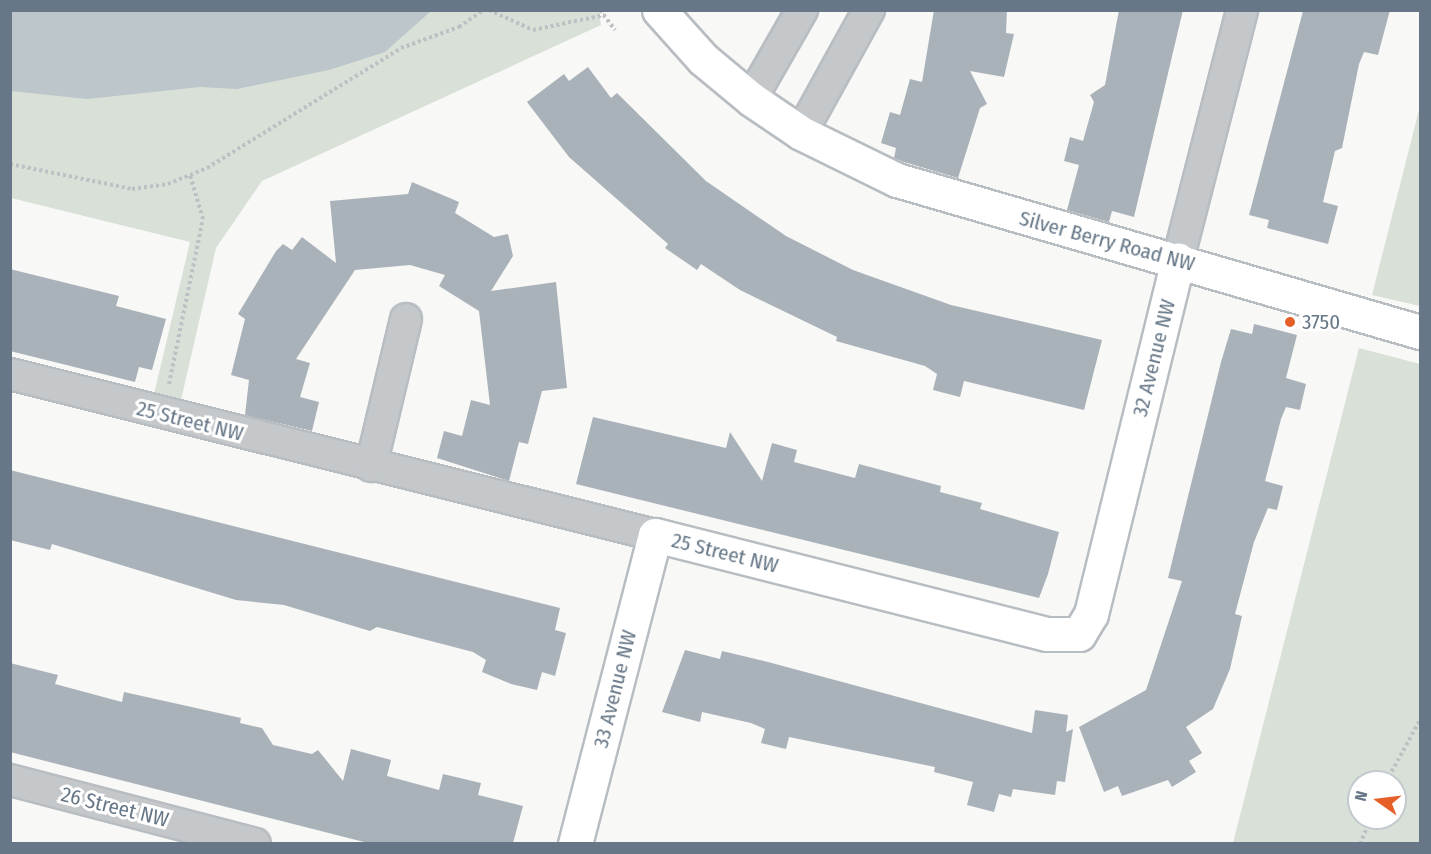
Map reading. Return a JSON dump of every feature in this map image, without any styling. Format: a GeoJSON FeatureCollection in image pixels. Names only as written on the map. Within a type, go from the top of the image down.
{"type":"FeatureCollection","features":[{"type":"Feature","properties":{"kind":"street","name":"Silver Berry Road NW"},"geometry":{"type":"LineString","coordinates":[[659,10],[703,59],[751,99],[801,133],[897,180],[1420,332]]}},
{"type":"Feature","properties":{"kind":"street"},"geometry":{"type":"LineString","coordinates":[[751,99],[802,10]]}},
{"type":"Feature","properties":{"kind":"street"},"geometry":{"type":"LineString","coordinates":[[801,133],[869,10]]}},
{"type":"Feature","properties":{"kind":"street","name":"32 Avenue NW"},"geometry":{"type":"LineString","coordinates":[[1079,634],[1091,614],[1242,10]]}},
{"type":"Feature","properties":{"kind":"street"},"geometry":{"type":"LineString","coordinates":[[371,466],[406,319]]}},
{"type":"Feature","properties":{"kind":"street","name":"25 Street NW"},"geometry":{"type":"LineString","coordinates":[[10,374],[162,414],[1047,634],[1079,634]]}},
{"type":"Feature","properties":{"kind":"street","name":"33 Avenue NW"},"geometry":{"type":"LineString","coordinates":[[575,843],[655,535]]}},
{"type":"Feature","properties":{"kind":"street","name":"26 Street NW"},"geometry":{"type":"LineString","coordinates":[[10,780],[255,843]]}},
{"type":"Feature","properties":{"kind":"path"},"geometry":{"type":"LineString","coordinates":[[10,164],[132,189],[190,175],[401,48],[459,27],[483,10]]}},
{"type":"Feature","properties":{"kind":"path"},"geometry":{"type":"LineString","coordinates":[[489,10],[533,30],[604,15]]}},
{"type":"Feature","properties":{"kind":"path"},"geometry":{"type":"LineString","coordinates":[[600,10],[615,30]]}},
{"type":"Feature","properties":{"kind":"path"},"geometry":{"type":"LineString","coordinates":[[162,414],[203,219],[190,175]]}},
{"type":"Feature","properties":{"kind":"path"},"geometry":{"type":"LineString","coordinates":[[1393,770],[1420,720]]}},
{"type":"Feature","properties":{"kind":"shaded area"},"geometry":{"type":"Polygon","coordinates":[[[11,10],[431,11],[385,52],[329,70],[237,89],[200,87],[87,99],[11,91],[11,10]]]}},
{"type":"Feature","properties":{"kind":"shaded area"},"geometry":{"type":"Polygon","coordinates":[[[11,11],[599,11],[601,25],[262,181],[216,248],[181,400],[154,394],[190,242],[11,198],[11,11]]]}},
{"type":"Feature","properties":{"kind":"shaded area"},"geometry":{"type":"Polygon","coordinates":[[[1420,106],[1420,306],[1372,295],[1420,106]]]}},
{"type":"Feature","properties":{"kind":"shaded area"},"geometry":{"type":"Polygon","coordinates":[[[1359,348],[1420,364],[1420,843],[1233,843],[1359,348]]]}},
{"type":"Feature","properties":{"kind":"building"},"geometry":{"type":"Polygon","coordinates":[[[934,10],[1007,10],[1006,33],[1014,34],[1004,77],[970,71],[987,104],[980,108],[958,178],[894,158],[896,148],[881,143],[890,112],[900,115],[910,79],[922,82],[934,10]]]}},
{"type":"Feature","properties":{"kind":"building"},"geometry":{"type":"Polygon","coordinates":[[[1119,10],[1183,10],[1134,217],[1112,211],[1109,222],[1067,210],[1079,165],[1064,161],[1070,137],[1083,141],[1094,102],[1090,95],[1105,85],[1119,10]]]}},
{"type":"Feature","properties":{"kind":"building"},"geometry":{"type":"Polygon","coordinates":[[[1390,10],[1378,55],[1364,52],[1359,64],[1342,148],[1335,151],[1323,202],[1338,206],[1328,244],[1267,228],[1269,220],[1249,215],[1303,11],[1390,10]]]}},
{"type":"Feature","properties":{"kind":"building"},"geometry":{"type":"Polygon","coordinates":[[[588,67],[611,98],[617,93],[706,181],[786,236],[853,270],[951,305],[1102,340],[1084,410],[964,381],[960,397],[933,390],[937,374],[925,366],[836,341],[837,337],[740,290],[701,264],[697,270],[665,248],[668,244],[569,157],[527,102],[564,74],[569,81],[588,67]]]}},
{"type":"Feature","properties":{"kind":"building"},"geometry":{"type":"Polygon","coordinates":[[[412,182],[459,202],[455,213],[494,237],[508,234],[513,256],[491,291],[556,282],[567,388],[542,391],[528,444],[519,442],[509,481],[437,458],[444,431],[462,436],[471,400],[490,405],[479,311],[439,286],[445,275],[410,265],[355,270],[296,359],[310,363],[300,397],[319,402],[312,431],[245,415],[249,380],[231,375],[245,319],[238,314],[276,251],[283,244],[292,250],[302,237],[336,263],[330,201],[408,194],[412,182]]]}},
{"type":"Feature","properties":{"kind":"building"},"geometry":{"type":"Polygon","coordinates":[[[10,269],[119,296],[116,306],[166,319],[152,370],[139,367],[135,382],[10,351],[10,269]]]}},
{"type":"Feature","properties":{"kind":"building"},"geometry":{"type":"Polygon","coordinates":[[[1254,324],[1297,335],[1286,378],[1306,384],[1300,410],[1286,407],[1281,419],[1265,481],[1283,486],[1277,510],[1268,508],[1254,542],[1235,614],[1242,616],[1230,669],[1213,709],[1186,727],[1202,753],[1189,761],[1196,772],[1172,787],[1168,780],[1122,796],[1118,786],[1104,792],[1079,727],[1146,690],[1182,581],[1168,578],[1221,362],[1231,329],[1252,334],[1254,324]]]}},
{"type":"Feature","properties":{"kind":"building"},"geometry":{"type":"Polygon","coordinates":[[[593,417],[726,448],[730,432],[762,481],[772,443],[797,450],[794,462],[855,478],[859,464],[941,486],[940,492],[982,503],[980,509],[1059,532],[1039,598],[576,484],[593,417]]]}},
{"type":"Feature","properties":{"kind":"building"},"geometry":{"type":"Polygon","coordinates":[[[10,470],[560,608],[555,630],[566,633],[555,676],[542,672],[537,690],[511,684],[482,672],[486,660],[473,652],[377,627],[370,631],[284,605],[236,600],[52,544],[50,550],[10,540],[10,470]]]}},
{"type":"Feature","properties":{"kind":"building"},"geometry":{"type":"Polygon","coordinates":[[[685,650],[720,659],[722,651],[768,662],[1032,733],[1035,710],[1068,715],[1066,732],[1073,729],[1065,782],[1057,781],[1055,795],[1013,789],[1011,797],[999,794],[994,812],[967,805],[973,782],[934,772],[935,767],[789,737],[786,749],[761,743],[765,729],[751,723],[702,712],[700,722],[662,712],[685,650]]]}},
{"type":"Feature","properties":{"kind":"building"},"geometry":{"type":"Polygon","coordinates":[[[10,663],[58,675],[55,684],[122,702],[124,692],[241,718],[240,723],[262,728],[273,745],[312,754],[318,750],[343,781],[351,749],[391,760],[387,776],[439,790],[443,774],[481,783],[478,795],[523,806],[513,843],[368,843],[10,752],[10,663]]]}},
{"type":"Feature","properties":{"kind":"place","name":"3750"},"geometry":{"type":"Point","coordinates":[1290,322]}}]}
